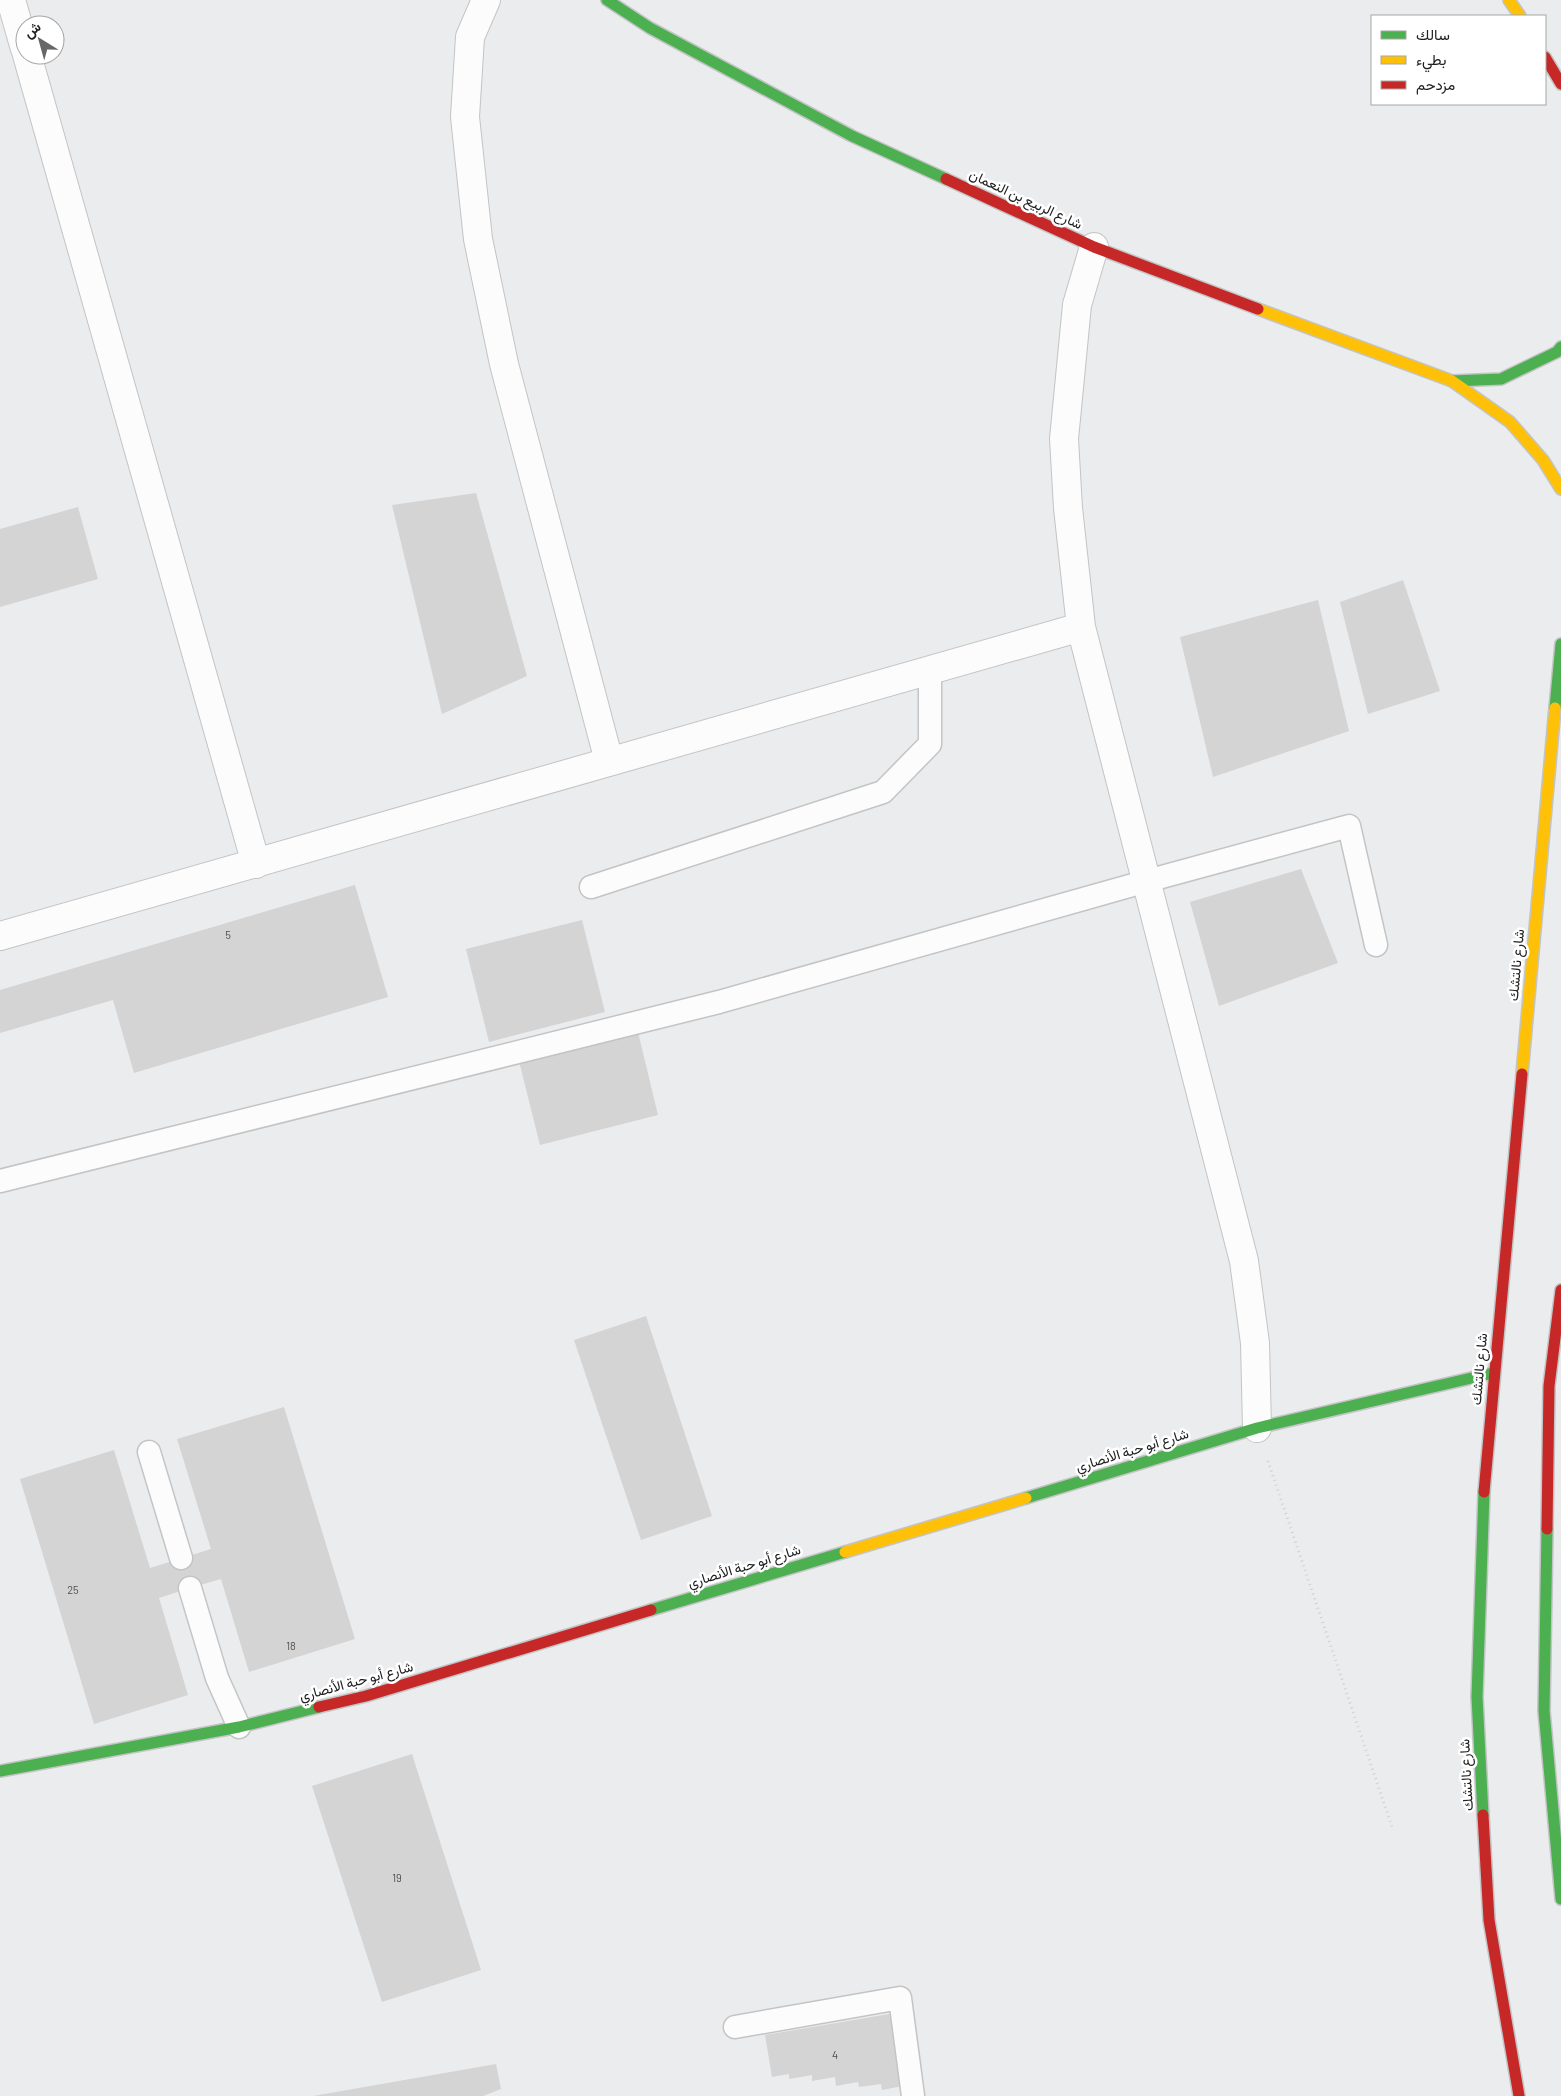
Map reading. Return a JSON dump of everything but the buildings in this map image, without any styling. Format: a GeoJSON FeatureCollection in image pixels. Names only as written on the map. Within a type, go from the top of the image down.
{"type":"FeatureCollection","features":[{"type":"Feature","properties":{"kind":"main road","name":"شارع الربيع بن النعمان"},"geometry":{"type":"LineString","coordinates":[[607,0],[650,28],[852,136],[1094,247],[1452,381],[1510,422],[1543,460],[1561,489]]}},
{"type":"Feature","properties":{"kind":"main road"},"geometry":{"type":"LineString","coordinates":[[1509,0],[1519,15]]}},
{"type":"Feature","properties":{"kind":"main road"},"geometry":{"type":"LineString","coordinates":[[1546,58],[1561,84]]}},
{"type":"Feature","properties":{"kind":"main road","name":"شارع الربيع بن النعمان"},"geometry":{"type":"LineString","coordinates":[[1452,381],[1501,379],[1557,352],[1561,347]]}},
{"type":"Feature","properties":{"kind":"main road","name":"شارع نالتشك"},"geometry":{"type":"LineString","coordinates":[[1513,2092],[1489,1920],[1477,1697],[1485,1471],[1561,644]]}},
{"type":"Feature","properties":{"kind":"main road"},"geometry":{"type":"LineString","coordinates":[[1561,1290],[1555,1380],[1544,1711],[1561,1900]]}},
{"type":"Feature","properties":{"kind":"main road","name":"شارع أبو حبة الأنصاري"},"geometry":{"type":"LineString","coordinates":[[0,1770],[239,1727],[366,1696],[1257,1428],[1493,1373]]}},
{"type":"Feature","properties":{"kind":"street"},"geometry":{"type":"LineString","coordinates":[[11,0],[15,15]]}},
{"type":"Feature","properties":{"kind":"street"},"geometry":{"type":"LineString","coordinates":[[486,0],[470,37],[465,117],[478,239],[507,373],[609,761]]}},
{"type":"Feature","properties":{"kind":"street"},"geometry":{"type":"LineString","coordinates":[[30,65],[256,864]]}},
{"type":"Feature","properties":{"kind":"street"},"geometry":{"type":"LineString","coordinates":[[1094,247],[1077,305],[1064,439],[1068,508],[1081,627],[1244,1261],[1255,1343],[1257,1428]]}},
{"type":"Feature","properties":{"kind":"street"},"geometry":{"type":"LineString","coordinates":[[0,936],[1081,627]]}},
{"type":"Feature","properties":{"kind":"lane"},"geometry":{"type":"LineString","coordinates":[[591,887],[883,792],[930,744],[930,671]]}},
{"type":"Feature","properties":{"kind":"lane"},"geometry":{"type":"LineString","coordinates":[[0,1181],[719,1002],[1348,826],[1376,944]]}},
{"type":"Feature","properties":{"kind":"lane"},"geometry":{"type":"LineString","coordinates":[[149,1452],[181,1558]]}},
{"type":"Feature","properties":{"kind":"lane"},"geometry":{"type":"LineString","coordinates":[[190,1588],[217,1678],[239,1727]]}},
{"type":"Feature","properties":{"kind":"lane"},"geometry":{"type":"LineString","coordinates":[[735,2028],[900,1998],[913,2096]]}},
{"type":"Feature","properties":{"kind":"path"},"geometry":{"type":"LineString","coordinates":[[1257,1428],[1392,1827]]}},
{"type":"Feature","properties":{"kind":"traffic: fast"},"geometry":{"type":"LineString","coordinates":[[607,0],[650,28],[852,136],[946,179]]}},
{"type":"Feature","properties":{"kind":"traffic: fast"},"geometry":{"type":"LineString","coordinates":[[1452,381],[1501,379],[1557,352],[1561,347]]}},
{"type":"Feature","properties":{"kind":"traffic: fast"},"geometry":{"type":"LineString","coordinates":[[1555,708],[1561,644]]}},
{"type":"Feature","properties":{"kind":"traffic: fast"},"geometry":{"type":"LineString","coordinates":[[1026,1498],[1257,1428],[1493,1373]]}},
{"type":"Feature","properties":{"kind":"traffic: fast"},"geometry":{"type":"LineString","coordinates":[[1483,1815],[1477,1697],[1484,1492]]}},
{"type":"Feature","properties":{"kind":"traffic: fast"},"geometry":{"type":"LineString","coordinates":[[1547,1529],[1544,1711],[1561,1899]]}},
{"type":"Feature","properties":{"kind":"traffic: fast"},"geometry":{"type":"LineString","coordinates":[[651,1610],[845,1552]]}},
{"type":"Feature","properties":{"kind":"traffic: fast"},"geometry":{"type":"LineString","coordinates":[[0,1771],[239,1727],[319,1707]]}},
{"type":"Feature","properties":{"kind":"traffic: slow"},"geometry":{"type":"LineString","coordinates":[[1509,0],[1519,15]]}},
{"type":"Feature","properties":{"kind":"traffic: slow"},"geometry":{"type":"LineString","coordinates":[[1258,309],[1452,381],[1510,422],[1543,460],[1561,489]]}},
{"type":"Feature","properties":{"kind":"traffic: slow"},"geometry":{"type":"LineString","coordinates":[[1522,1074],[1555,708]]}},
{"type":"Feature","properties":{"kind":"traffic: slow"},"geometry":{"type":"LineString","coordinates":[[845,1552],[1026,1498]]}},
{"type":"Feature","properties":{"kind":"traffic: jam"},"geometry":{"type":"LineString","coordinates":[[1546,59],[1561,84]]}},
{"type":"Feature","properties":{"kind":"traffic: jam"},"geometry":{"type":"LineString","coordinates":[[946,179],[1094,247],[1258,309]]}},
{"type":"Feature","properties":{"kind":"traffic: jam"},"geometry":{"type":"LineString","coordinates":[[1484,1492],[1522,1074]]}},
{"type":"Feature","properties":{"kind":"traffic: jam"},"geometry":{"type":"LineString","coordinates":[[1547,1529],[1549,1386],[1561,1290]]}},
{"type":"Feature","properties":{"kind":"traffic: jam"},"geometry":{"type":"LineString","coordinates":[[319,1707],[366,1696],[651,1610]]}},
{"type":"Feature","properties":{"kind":"traffic: jam"},"geometry":{"type":"LineString","coordinates":[[1483,1815],[1489,1920],[1519,2096]]}}]}
